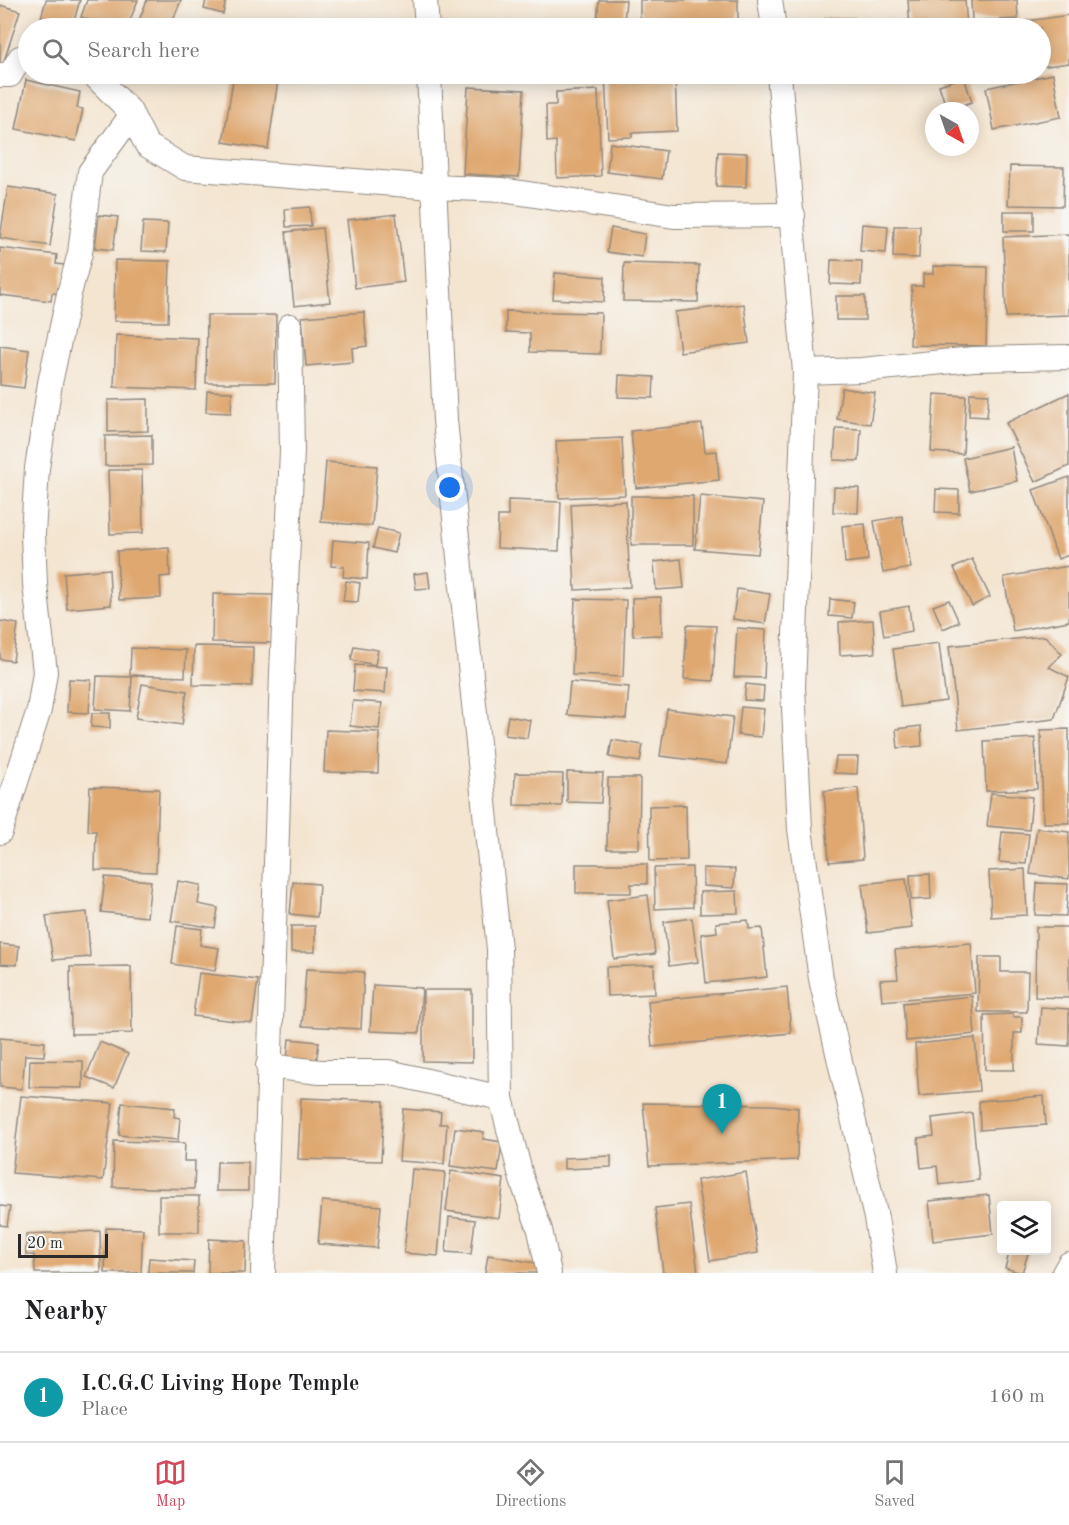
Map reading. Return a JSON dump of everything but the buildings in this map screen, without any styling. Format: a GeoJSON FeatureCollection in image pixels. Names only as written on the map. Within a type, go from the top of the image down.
{"type":"FeatureCollection","features":[{"type":"Feature","properties":{"kind":"street"},"geometry":{"type":"LineString","coordinates":[[425,0],[426,18]]}},
{"type":"Feature","properties":{"kind":"street"},"geometry":{"type":"LineString","coordinates":[[770,0],[773,18]]}},
{"type":"Feature","properties":{"kind":"street"},"geometry":{"type":"LineString","coordinates":[[0,75],[10,75],[18,61]]}},
{"type":"Feature","properties":{"kind":"street"},"geometry":{"type":"LineString","coordinates":[[103,84],[122,103],[147,145],[185,168],[502,190],[674,216],[793,215]]}},
{"type":"Feature","properties":{"kind":"street"},"geometry":{"type":"LineString","coordinates":[[429,84],[445,420],[499,948],[501,1098],[522,1180],[540,1230],[549,1273]]}},
{"type":"Feature","properties":{"kind":"street"},"geometry":{"type":"LineString","coordinates":[[780,84],[805,372],[793,687],[800,829],[821,979],[876,1218],[885,1273]]}},
{"type":"Feature","properties":{"kind":"street"},"geometry":{"type":"LineString","coordinates":[[0,832],[39,711],[45,672],[35,584],[33,534],[37,468],[50,383],[80,253],[90,172],[131,116]]}},
{"type":"Feature","properties":{"kind":"street"},"geometry":{"type":"LineString","coordinates":[[263,1273],[268,1066],[292,451],[290,326]]}},
{"type":"Feature","properties":{"kind":"street"},"geometry":{"type":"LineString","coordinates":[[805,372],[862,370],[973,359],[1069,357]]}},
{"type":"Feature","properties":{"kind":"street"},"geometry":{"type":"LineString","coordinates":[[268,1066],[320,1072],[388,1072],[501,1098]]}},
{"type":"Feature","properties":{"kind":"street"},"geometry":{"type":"LineString","coordinates":[[1064,1273],[1069,1264]]}},
{"type":"Feature","properties":{"kind":"place","name":"I.C.G.C Living Hope Temple"},"geometry":{"type":"Point","coordinates":[722,1134]}}]}
